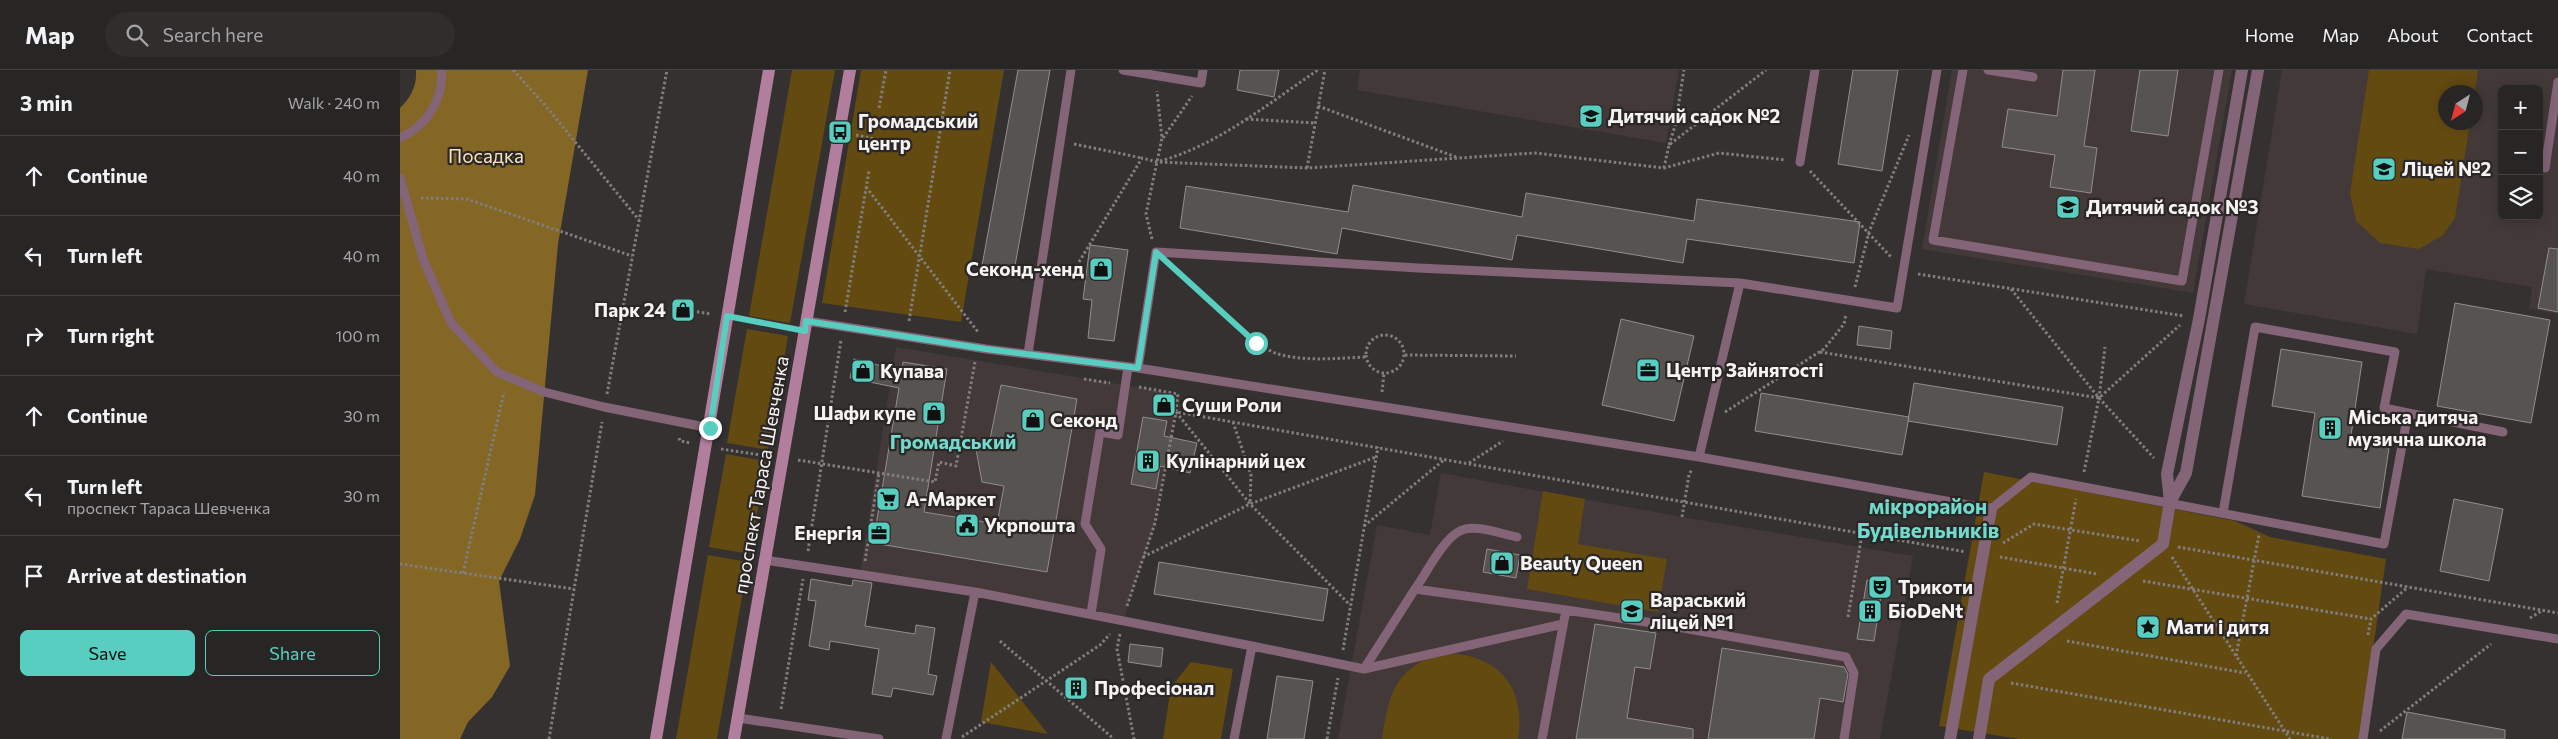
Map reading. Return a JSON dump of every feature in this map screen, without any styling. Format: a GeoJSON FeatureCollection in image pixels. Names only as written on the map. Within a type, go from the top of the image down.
{"type":"FeatureCollection","features":[{"type":"Feature","properties":{"kind":"main road"},"geometry":{"type":"LineString","coordinates":[[656,739],[769,70]]}},
{"type":"Feature","properties":{"kind":"main road","name":"проспект Тараса Шевченка"},"geometry":{"type":"LineString","coordinates":[[734,739],[850,70]]}},
{"type":"Feature","properties":{"kind":"street"},"geometry":{"type":"LineString","coordinates":[[1979,739],[1989,679],[2118,577],[2163,544],[2170,502],[2167,474],[2199,319],[2242,70]]}},
{"type":"Feature","properties":{"kind":"street"},"geometry":{"type":"LineString","coordinates":[[2170,502],[2186,473],[2258,70]]}},
{"type":"Feature","properties":{"kind":"street"},"geometry":{"type":"LineString","coordinates":[[1950,739],[1991,509]]}},
{"type":"Feature","properties":{"kind":"lane"},"geometry":{"type":"LineString","coordinates":[[400,138],[414,131],[433,112],[442,87],[442,70]]}},
{"type":"Feature","properties":{"kind":"lane"},"geometry":{"type":"LineString","coordinates":[[1028,354],[1072,70]]}},
{"type":"Feature","properties":{"kind":"lane"},"geometry":{"type":"LineString","coordinates":[[1123,70],[1201,83],[1203,70]]}},
{"type":"Feature","properties":{"kind":"lane"},"geometry":{"type":"LineString","coordinates":[[1800,162],[1815,70]]}},
{"type":"Feature","properties":{"kind":"lane"},"geometry":{"type":"LineString","coordinates":[[1138,368],[1156,252],[1418,268],[1740,283],[1897,308],[1937,70]]}},
{"type":"Feature","properties":{"kind":"lane"},"geometry":{"type":"LineString","coordinates":[[1963,70],[1933,240],[2182,281],[2219,70]]}},
{"type":"Feature","properties":{"kind":"lane"},"geometry":{"type":"LineString","coordinates":[[1988,70],[2032,77]]}},
{"type":"Feature","properties":{"kind":"lane"},"geometry":{"type":"LineString","coordinates":[[2545,168],[2558,82]]}},
{"type":"Feature","properties":{"kind":"lane"},"geometry":{"type":"LineString","coordinates":[[400,178],[423,259],[451,323],[496,372],[544,392],[604,407],[710,428]]}},
{"type":"Feature","properties":{"kind":"lane"},"geometry":{"type":"LineString","coordinates":[[1699,457],[1740,283]]}},
{"type":"Feature","properties":{"kind":"lane"},"geometry":{"type":"LineString","coordinates":[[806,326],[843,327],[1028,354],[1128,366],[1699,457],[1991,509],[2032,477],[2384,544],[2408,413]]}},
{"type":"Feature","properties":{"kind":"lane"},"geometry":{"type":"LineString","coordinates":[[2223,513],[2255,327],[2395,352],[2384,408],[2503,432]]}},
{"type":"Feature","properties":{"kind":"lane"},"geometry":{"type":"LineString","coordinates":[[1091,614],[1101,549],[1085,524],[1100,432],[1118,435],[1128,366]]}},
{"type":"Feature","properties":{"kind":"lane"},"geometry":{"type":"LineString","coordinates":[[1364,669],[1447,542],[1460,530],[1475,529],[1517,536]]}},
{"type":"Feature","properties":{"kind":"lane"},"geometry":{"type":"LineString","coordinates":[[765,560],[975,592],[1364,669],[1563,624]]}},
{"type":"Feature","properties":{"kind":"lane"},"geometry":{"type":"LineString","coordinates":[[1415,589],[1657,623],[1846,657],[1854,673],[1844,739]]}},
{"type":"Feature","properties":{"kind":"lane"},"geometry":{"type":"LineString","coordinates":[[946,739],[975,592]]}},
{"type":"Feature","properties":{"kind":"lane"},"geometry":{"type":"LineString","coordinates":[[1542,739],[1566,610]]}},
{"type":"Feature","properties":{"kind":"lane"},"geometry":{"type":"LineString","coordinates":[[2363,739],[2376,649],[2406,614],[2558,639]]}},
{"type":"Feature","properties":{"kind":"lane"},"geometry":{"type":"LineString","coordinates":[[1234,739],[1252,646]]}},
{"type":"Feature","properties":{"kind":"lane"},"geometry":{"type":"LineString","coordinates":[[738,718],[878,739]]}},
{"type":"Feature","properties":{"kind":"path"},"geometry":{"type":"LineString","coordinates":[[513,70],[545,105],[639,220]]}},
{"type":"Feature","properties":{"kind":"path"},"geometry":{"type":"LineString","coordinates":[[880,108],[886,70]]}},
{"type":"Feature","properties":{"kind":"path"},"geometry":{"type":"LineString","coordinates":[[906,337],[950,70]]}},
{"type":"Feature","properties":{"kind":"path"},"geometry":{"type":"LineString","coordinates":[[1157,162],[1187,153],[1245,119],[1318,70]]}},
{"type":"Feature","properties":{"kind":"path"},"geometry":{"type":"LineString","coordinates":[[1307,168],[1325,70]]}},
{"type":"Feature","properties":{"kind":"path"},"geometry":{"type":"LineString","coordinates":[[1664,168],[1684,70]]}},
{"type":"Feature","properties":{"kind":"path"},"geometry":{"type":"LineString","coordinates":[[1669,145],[1766,70]]}},
{"type":"Feature","properties":{"kind":"path"},"geometry":{"type":"LineString","coordinates":[[1156,75],[1162,138],[1146,214],[1156,252],[1256,343],[1277,354],[1305,359],[1367,357]]}},
{"type":"Feature","properties":{"kind":"path"},"geometry":{"type":"LineString","coordinates":[[1162,138],[1201,83]]}},
{"type":"Feature","properties":{"kind":"path"},"geometry":{"type":"LineString","coordinates":[[1318,106],[1459,158]]}},
{"type":"Feature","properties":{"kind":"path"},"geometry":{"type":"LineString","coordinates":[[1245,119],[1315,123]]}},
{"type":"Feature","properties":{"kind":"path"},"geometry":{"type":"LineString","coordinates":[[1708,423],[1820,352],[1844,324],[1869,232],[1910,133]]}},
{"type":"Feature","properties":{"kind":"path"},"geometry":{"type":"LineString","coordinates":[[1060,141],[1157,162],[1307,168],[1535,153],[1664,168],[1719,153],[1800,162],[1869,232],[1903,271],[2188,317],[2099,398]]}},
{"type":"Feature","properties":{"kind":"path"},"geometry":{"type":"LineString","coordinates":[[1079,262],[1142,158]]}},
{"type":"Feature","properties":{"kind":"path"},"geometry":{"type":"LineString","coordinates":[[778,724],[869,171]]}},
{"type":"Feature","properties":{"kind":"path"},"geometry":{"type":"LineString","coordinates":[[673,421],[680,441],[707,446],[934,482],[939,462],[956,466],[979,333],[866,187]]}},
{"type":"Feature","properties":{"kind":"path"},"geometry":{"type":"LineString","coordinates":[[406,198],[467,199],[632,256]]}},
{"type":"Feature","properties":{"kind":"path"},"geometry":{"type":"LineString","coordinates":[[2011,289],[2099,398],[2167,474]]}},
{"type":"Feature","properties":{"kind":"path"},"geometry":{"type":"LineString","coordinates":[[692,311],[806,326]]}},
{"type":"Feature","properties":{"kind":"path"},"geometry":{"type":"LineString","coordinates":[[1384,335],[1391,336],[1401,343],[1404,355],[1400,366],[1396,370],[1384,373],[1372,368],[1367,357],[1369,344],[1378,336],[1384,335]]}},
{"type":"Feature","properties":{"kind":"path"},"geometry":{"type":"LineString","coordinates":[[842,337],[850,339]]}},
{"type":"Feature","properties":{"kind":"path"},"geometry":{"type":"LineString","coordinates":[[1820,352],[2099,398]]}},
{"type":"Feature","properties":{"kind":"path"},"geometry":{"type":"LineString","coordinates":[[1404,355],[1516,356]]}},
{"type":"Feature","properties":{"kind":"path"},"geometry":{"type":"LineString","coordinates":[[966,360],[984,363]]}},
{"type":"Feature","properties":{"kind":"path"},"geometry":{"type":"LineString","coordinates":[[463,572],[508,376]]}},
{"type":"Feature","properties":{"kind":"path"},"geometry":{"type":"LineString","coordinates":[[1078,378],[1178,394],[1155,523],[1123,621],[1117,649],[1134,739]]}},
{"type":"Feature","properties":{"kind":"path"},"geometry":{"type":"LineString","coordinates":[[1176,412],[1445,459],[1684,504],[2370,619],[2408,587]]}},
{"type":"Feature","properties":{"kind":"path"},"geometry":{"type":"LineString","coordinates":[[1176,412],[1250,504],[1350,604]]}},
{"type":"Feature","properties":{"kind":"path"},"geometry":{"type":"LineString","coordinates":[[1233,422],[1251,475],[1250,504]]}},
{"type":"Feature","properties":{"kind":"path"},"geometry":{"type":"LineString","coordinates":[[1468,464],[1523,429]]}},
{"type":"Feature","properties":{"kind":"path"},"geometry":{"type":"LineString","coordinates":[[1327,739],[1378,447]]}},
{"type":"Feature","properties":{"kind":"path"},"geometry":{"type":"LineString","coordinates":[[1143,557],[1250,504],[1376,457]]}},
{"type":"Feature","properties":{"kind":"path"},"geometry":{"type":"LineString","coordinates":[[1682,517],[1689,475],[1699,457]]}},
{"type":"Feature","properties":{"kind":"path"},"geometry":{"type":"LineString","coordinates":[[1364,527],[1445,459]]}},
{"type":"Feature","properties":{"kind":"path"},"geometry":{"type":"LineString","coordinates":[[863,575],[879,473]]}},
{"type":"Feature","properties":{"kind":"path"},"geometry":{"type":"LineString","coordinates":[[2236,657],[2249,599],[2262,521]]}},
{"type":"Feature","properties":{"kind":"path"},"geometry":{"type":"LineString","coordinates":[[1983,554],[2034,524],[2163,544],[2558,613]]}},
{"type":"Feature","properties":{"kind":"path"},"geometry":{"type":"LineString","coordinates":[[1848,617],[1862,534]]}},
{"type":"Feature","properties":{"kind":"path"},"geometry":{"type":"LineString","coordinates":[[2163,544],[2195,590],[2246,673],[2290,739]]}},
{"type":"Feature","properties":{"kind":"path"},"geometry":{"type":"LineString","coordinates":[[400,564],[574,589]]}},
{"type":"Feature","properties":{"kind":"path"},"geometry":{"type":"LineString","coordinates":[[2377,733],[2508,631],[2543,610]]}},
{"type":"Feature","properties":{"kind":"path"},"geometry":{"type":"LineString","coordinates":[[959,739],[1100,645],[1123,621]]}},
{"type":"Feature","properties":{"kind":"path"},"geometry":{"type":"LineString","coordinates":[[2043,637],[2246,673]]}},
{"type":"Feature","properties":{"kind":"path"},"geometry":{"type":"LineString","coordinates":[[1000,641],[1114,739]]}},
{"type":"Feature","properties":{"kind":"path"},"geometry":{"type":"LineString","coordinates":[[1989,679],[2330,739]]}},
{"type":"Feature","properties":{"kind":"shaded area"},"geometry":{"type":"Polygon","coordinates":[[[792,70],[835,70],[790,323],[749,316],[792,70]]]}},
{"type":"Feature","properties":{"kind":"shaded area"},"geometry":{"type":"Polygon","coordinates":[[[861,70],[1004,70],[961,322],[822,303],[861,70]]]}},
{"type":"Feature","properties":{"kind":"shaded area","name":"Дитячий садок №2"},"geometry":{"type":"Polygon","coordinates":[[[1360,70],[1679,70],[1666,143],[1357,90],[1360,70]]]}},
{"type":"Feature","properties":{"kind":"shaded area","name":"Дитячий садок №3"},"geometry":{"type":"Polygon","coordinates":[[[1952,70],[2232,70],[2193,293],[1922,249],[1952,70]]]}},
{"type":"Feature","properties":{"kind":"shaded area","name":"Ліцей №2"},"geometry":{"type":"Polygon","coordinates":[[[2282,70],[2558,70],[2558,314],[2529,309],[2532,287],[2426,269],[2417,334],[2244,304],[2282,70]]]}},
{"type":"Feature","properties":{"kind":"shaded area"},"geometry":{"type":"Polygon","coordinates":[[[2369,70],[2478,70],[2476,85],[2438,85],[2438,130],[2469,130],[2455,218],[2443,235],[2419,249],[2380,243],[2356,221],[2350,193],[2369,70]]]}},
{"type":"Feature","properties":{"kind":"shaded area"},"geometry":{"type":"Polygon","coordinates":[[[747,329],[788,336],[768,450],[727,443],[747,329]]]}},
{"type":"Feature","properties":{"kind":"shaded area"},"geometry":{"type":"Polygon","coordinates":[[[896,347],[1178,394],[1155,523],[1123,621],[860,574],[896,347]]]}},
{"type":"Feature","properties":{"kind":"shaded area"},"geometry":{"type":"Polygon","coordinates":[[[726,454],[766,461],[750,554],[709,547],[726,454]]]}},
{"type":"Feature","properties":{"kind":"shaded area"},"geometry":{"type":"Polygon","coordinates":[[[1984,472],[2235,521],[2270,537],[2386,559],[2360,739],[2019,739],[1939,726],[1984,472]]]}},
{"type":"Feature","properties":{"kind":"shaded area","name":"Вараський ліцей №1"},"geometry":{"type":"Polygon","coordinates":[[[1441,473],[1682,517],[1913,556],[1880,739],[1338,739],[1377,525],[1430,535],[1441,473]]]}},
{"type":"Feature","properties":{"kind":"shaded area"},"geometry":{"type":"Polygon","coordinates":[[[1543,491],[1585,499],[1578,544],[1667,559],[1658,612],[1527,589],[1543,491]]]}},
{"type":"Feature","properties":{"kind":"shaded area"},"geometry":{"type":"Polygon","coordinates":[[[708,555],[748,562],[717,739],[676,739],[708,555]]]}},
{"type":"Feature","properties":{"kind":"shaded area"},"geometry":{"type":"Polygon","coordinates":[[[1442,653],[1461,654],[1478,659],[1492,666],[1504,676],[1512,688],[1518,703],[1520,720],[1518,739],[1382,739],[1388,708],[1397,684],[1414,666],[1442,653]]]}},
{"type":"Feature","properties":{"kind":"shaded area"},"geometry":{"type":"Polygon","coordinates":[[[991,662],[1048,734],[981,722],[991,662]]]}},
{"type":"Feature","properties":{"kind":"shaded area"},"geometry":{"type":"Polygon","coordinates":[[[1191,662],[1233,669],[1221,739],[1163,739],[1171,687],[1191,662]]]}},
{"type":"Feature","properties":{"kind":"green space","name":"Посадка"},"geometry":{"type":"Polygon","coordinates":[[[416,70],[588,70],[558,244],[535,495],[520,539],[499,581],[510,666],[492,697],[468,722],[460,739],[400,739],[400,108],[412,91],[416,70]]]}},
{"type":"Feature","properties":{"kind":"building"},"geometry":{"type":"Polygon","coordinates":[[[1018,70],[1050,70],[1013,277],[981,271],[1018,70]]]}},
{"type":"Feature","properties":{"kind":"building"},"geometry":{"type":"Polygon","coordinates":[[[1240,70],[1279,70],[1274,97],[1237,90],[1240,70]]]}},
{"type":"Feature","properties":{"kind":"building"},"geometry":{"type":"Polygon","coordinates":[[[1853,70],[1898,70],[1882,171],[1838,164],[1853,70]]]}},
{"type":"Feature","properties":{"kind":"building"},"geometry":{"type":"Polygon","coordinates":[[[2063,70],[2095,70],[2084,146],[2097,148],[2091,193],[2050,187],[2055,155],[2002,147],[2008,109],[2057,116],[2063,70]]]}},
{"type":"Feature","properties":{"kind":"building"},"geometry":{"type":"Polygon","coordinates":[[[2140,70],[2178,70],[2168,136],[2131,131],[2140,70]]]}},
{"type":"Feature","properties":{"kind":"building"},"geometry":{"type":"Polygon","coordinates":[[[1353,185],[1522,217],[1526,193],[1694,221],[1697,199],[1860,222],[1854,263],[1687,239],[1683,263],[1517,235],[1512,260],[1342,228],[1337,254],[1180,228],[1186,186],[1348,212],[1353,185]]]}},
{"type":"Feature","properties":{"kind":"building"},"geometry":{"type":"Polygon","coordinates":[[[1090,245],[1128,250],[1114,341],[1088,338],[1092,300],[1083,299],[1090,245]]]}},
{"type":"Feature","properties":{"kind":"building"},"geometry":{"type":"Polygon","coordinates":[[[2549,248],[2558,249],[2558,312],[2538,308],[2549,248]]]}},
{"type":"Feature","properties":{"kind":"building"},"geometry":{"type":"Polygon","coordinates":[[[2455,303],[2550,320],[2531,423],[2437,406],[2455,303]]]}},
{"type":"Feature","properties":{"kind":"building","name":"Центр Зайнятості"},"geometry":{"type":"Polygon","coordinates":[[[1621,319],[1694,336],[1674,421],[1602,405],[1621,319]]]}},
{"type":"Feature","properties":{"kind":"building"},"geometry":{"type":"Polygon","coordinates":[[[1859,326],[1892,331],[1890,349],[1857,345],[1859,326]]]}},
{"type":"Feature","properties":{"kind":"building","name":"Міська дитяча музична школа"},"geometry":{"type":"Polygon","coordinates":[[[2281,349],[2362,362],[2350,442],[2389,448],[2380,508],[2302,496],[2315,413],[2272,406],[2281,349]]]}},
{"type":"Feature","properties":{"kind":"building"},"geometry":{"type":"Polygon","coordinates":[[[854,359],[902,371],[903,362],[947,369],[924,512],[997,524],[1004,486],[982,482],[976,449],[990,439],[1001,385],[1077,399],[1047,572],[873,543],[899,388],[850,378],[854,359]]]}},
{"type":"Feature","properties":{"kind":"building"},"geometry":{"type":"Polygon","coordinates":[[[1914,383],[2063,407],[2057,445],[1908,421],[1914,383]]]}},
{"type":"Feature","properties":{"kind":"building"},"geometry":{"type":"Polygon","coordinates":[[[1761,393],[1909,417],[1902,455],[1755,431],[1761,393]]]}},
{"type":"Feature","properties":{"kind":"building"},"geometry":{"type":"Polygon","coordinates":[[[1143,417],[1167,421],[1164,436],[1197,443],[1190,473],[1160,466],[1156,489],[1131,484],[1143,417]]]}},
{"type":"Feature","properties":{"kind":"building"},"geometry":{"type":"Polygon","coordinates":[[[2454,499],[2503,509],[2489,581],[2440,571],[2454,499]]]}},
{"type":"Feature","properties":{"kind":"building","name":"Beauty Queen"},"geometry":{"type":"Polygon","coordinates":[[[1487,549],[1520,555],[1516,578],[1483,572],[1487,549]]]}},
{"type":"Feature","properties":{"kind":"building"},"geometry":{"type":"Polygon","coordinates":[[[1159,562],[1328,589],[1323,621],[1154,594],[1159,562]]]}},
{"type":"Feature","properties":{"kind":"building"},"geometry":{"type":"Polygon","coordinates":[[[811,579],[852,586],[853,580],[872,583],[865,626],[915,634],[916,625],[935,628],[928,674],[937,676],[933,695],[893,688],[891,697],[872,694],[879,649],[830,641],[829,650],[809,646],[816,601],[808,600],[811,579]]]}},
{"type":"Feature","properties":{"kind":"building","name":"БіоDeNt"},"geometry":{"type":"Polygon","coordinates":[[[1867,580],[1883,583],[1874,641],[1857,639],[1867,580]]]}},
{"type":"Feature","properties":{"kind":"building"},"geometry":{"type":"Polygon","coordinates":[[[1595,624],[1656,633],[1650,669],[1635,667],[1627,718],[1693,729],[1693,739],[1576,739],[1595,624]]]}},
{"type":"Feature","properties":{"kind":"building"},"geometry":{"type":"Polygon","coordinates":[[[1130,644],[1163,648],[1161,667],[1128,662],[1130,644]]]}},
{"type":"Feature","properties":{"kind":"building"},"geometry":{"type":"Polygon","coordinates":[[[1722,648],[1844,667],[1848,674],[1843,702],[1820,698],[1814,739],[1708,739],[1722,648]]]}},
{"type":"Feature","properties":{"kind":"building"},"geometry":{"type":"Polygon","coordinates":[[[1277,676],[1313,681],[1304,739],[1267,739],[1277,676]]]}},
{"type":"Feature","properties":{"kind":"building"},"geometry":{"type":"Polygon","coordinates":[[[2407,712],[2505,730],[2505,739],[2402,739],[2407,712]]]}},
{"type":"Feature","properties":{"kind":"place","name":"Дитячий садок №2"},"geometry":{"type":"Point","coordinates":[1591,116]}},
{"type":"Feature","properties":{"kind":"place","name":"Громадський центр"},"geometry":{"type":"Point","coordinates":[840,132]}},
{"type":"Feature","properties":{"kind":"place","name":"Ліцей №2"},"geometry":{"type":"Point","coordinates":[2384,169]}},
{"type":"Feature","properties":{"kind":"place","name":"Дитячий садок №3"},"geometry":{"type":"Point","coordinates":[2068,207]}},
{"type":"Feature","properties":{"kind":"place","name":"Секонд-хенд"},"geometry":{"type":"Point","coordinates":[1101,269]}},
{"type":"Feature","properties":{"kind":"place","name":"Парк 24"},"geometry":{"type":"Point","coordinates":[683,310]}},
{"type":"Feature","properties":{"kind":"place","name":"Центр Зайнятості"},"geometry":{"type":"Point","coordinates":[1648,370]}},
{"type":"Feature","properties":{"kind":"place","name":"Купава"},"geometry":{"type":"Point","coordinates":[863,371]}},
{"type":"Feature","properties":{"kind":"place","name":"Суши Роли"},"geometry":{"type":"Point","coordinates":[1164,405]}},
{"type":"Feature","properties":{"kind":"place","name":"Шафи купе"},"geometry":{"type":"Point","coordinates":[934,413]}},
{"type":"Feature","properties":{"kind":"place","name":"Секонд"},"geometry":{"type":"Point","coordinates":[1033,420]}},
{"type":"Feature","properties":{"kind":"place","name":"Міська дитяча музична школа"},"geometry":{"type":"Point","coordinates":[2330,428]}},
{"type":"Feature","properties":{"kind":"place","name":"Кулінарний цех"},"geometry":{"type":"Point","coordinates":[1148,461]}},
{"type":"Feature","properties":{"kind":"place","name":"А-Маркет"},"geometry":{"type":"Point","coordinates":[888,499]}},
{"type":"Feature","properties":{"kind":"place","name":"Укрпошта"},"geometry":{"type":"Point","coordinates":[967,525]}},
{"type":"Feature","properties":{"kind":"place","name":"Енергія"},"geometry":{"type":"Point","coordinates":[879,533]}},
{"type":"Feature","properties":{"kind":"place","name":"Beauty Queen"},"geometry":{"type":"Point","coordinates":[1502,563]}},
{"type":"Feature","properties":{"kind":"place","name":"Трикоти"},"geometry":{"type":"Point","coordinates":[1880,587]}},
{"type":"Feature","properties":{"kind":"place","name":"Вараський ліцей №1"},"geometry":{"type":"Point","coordinates":[1632,611]}},
{"type":"Feature","properties":{"kind":"place","name":"БіоDeNt"},"geometry":{"type":"Point","coordinates":[1870,611]}},
{"type":"Feature","properties":{"kind":"place","name":"Мати і дитя"},"geometry":{"type":"Point","coordinates":[2148,627]}},
{"type":"Feature","properties":{"kind":"place","name":"Професіонал"},"geometry":{"type":"Point","coordinates":[1076,688]}},
{"type":"Feature","properties":{"kind":"district","name":"Громадський"},"geometry":{"type":"Point","coordinates":[953,442]}},
{"type":"Feature","properties":{"kind":"district","name":"мікрорайон Будівельників"},"geometry":{"type":"Point","coordinates":[1928,519]}},
{"type":"Feature","properties":{"kind":"route"},"geometry":{"type":"LineString","coordinates":[[710,428],[727,316],[805,331],[806,321],[986,349],[1138,368],[1156,252],[1256,343]]}}]}
